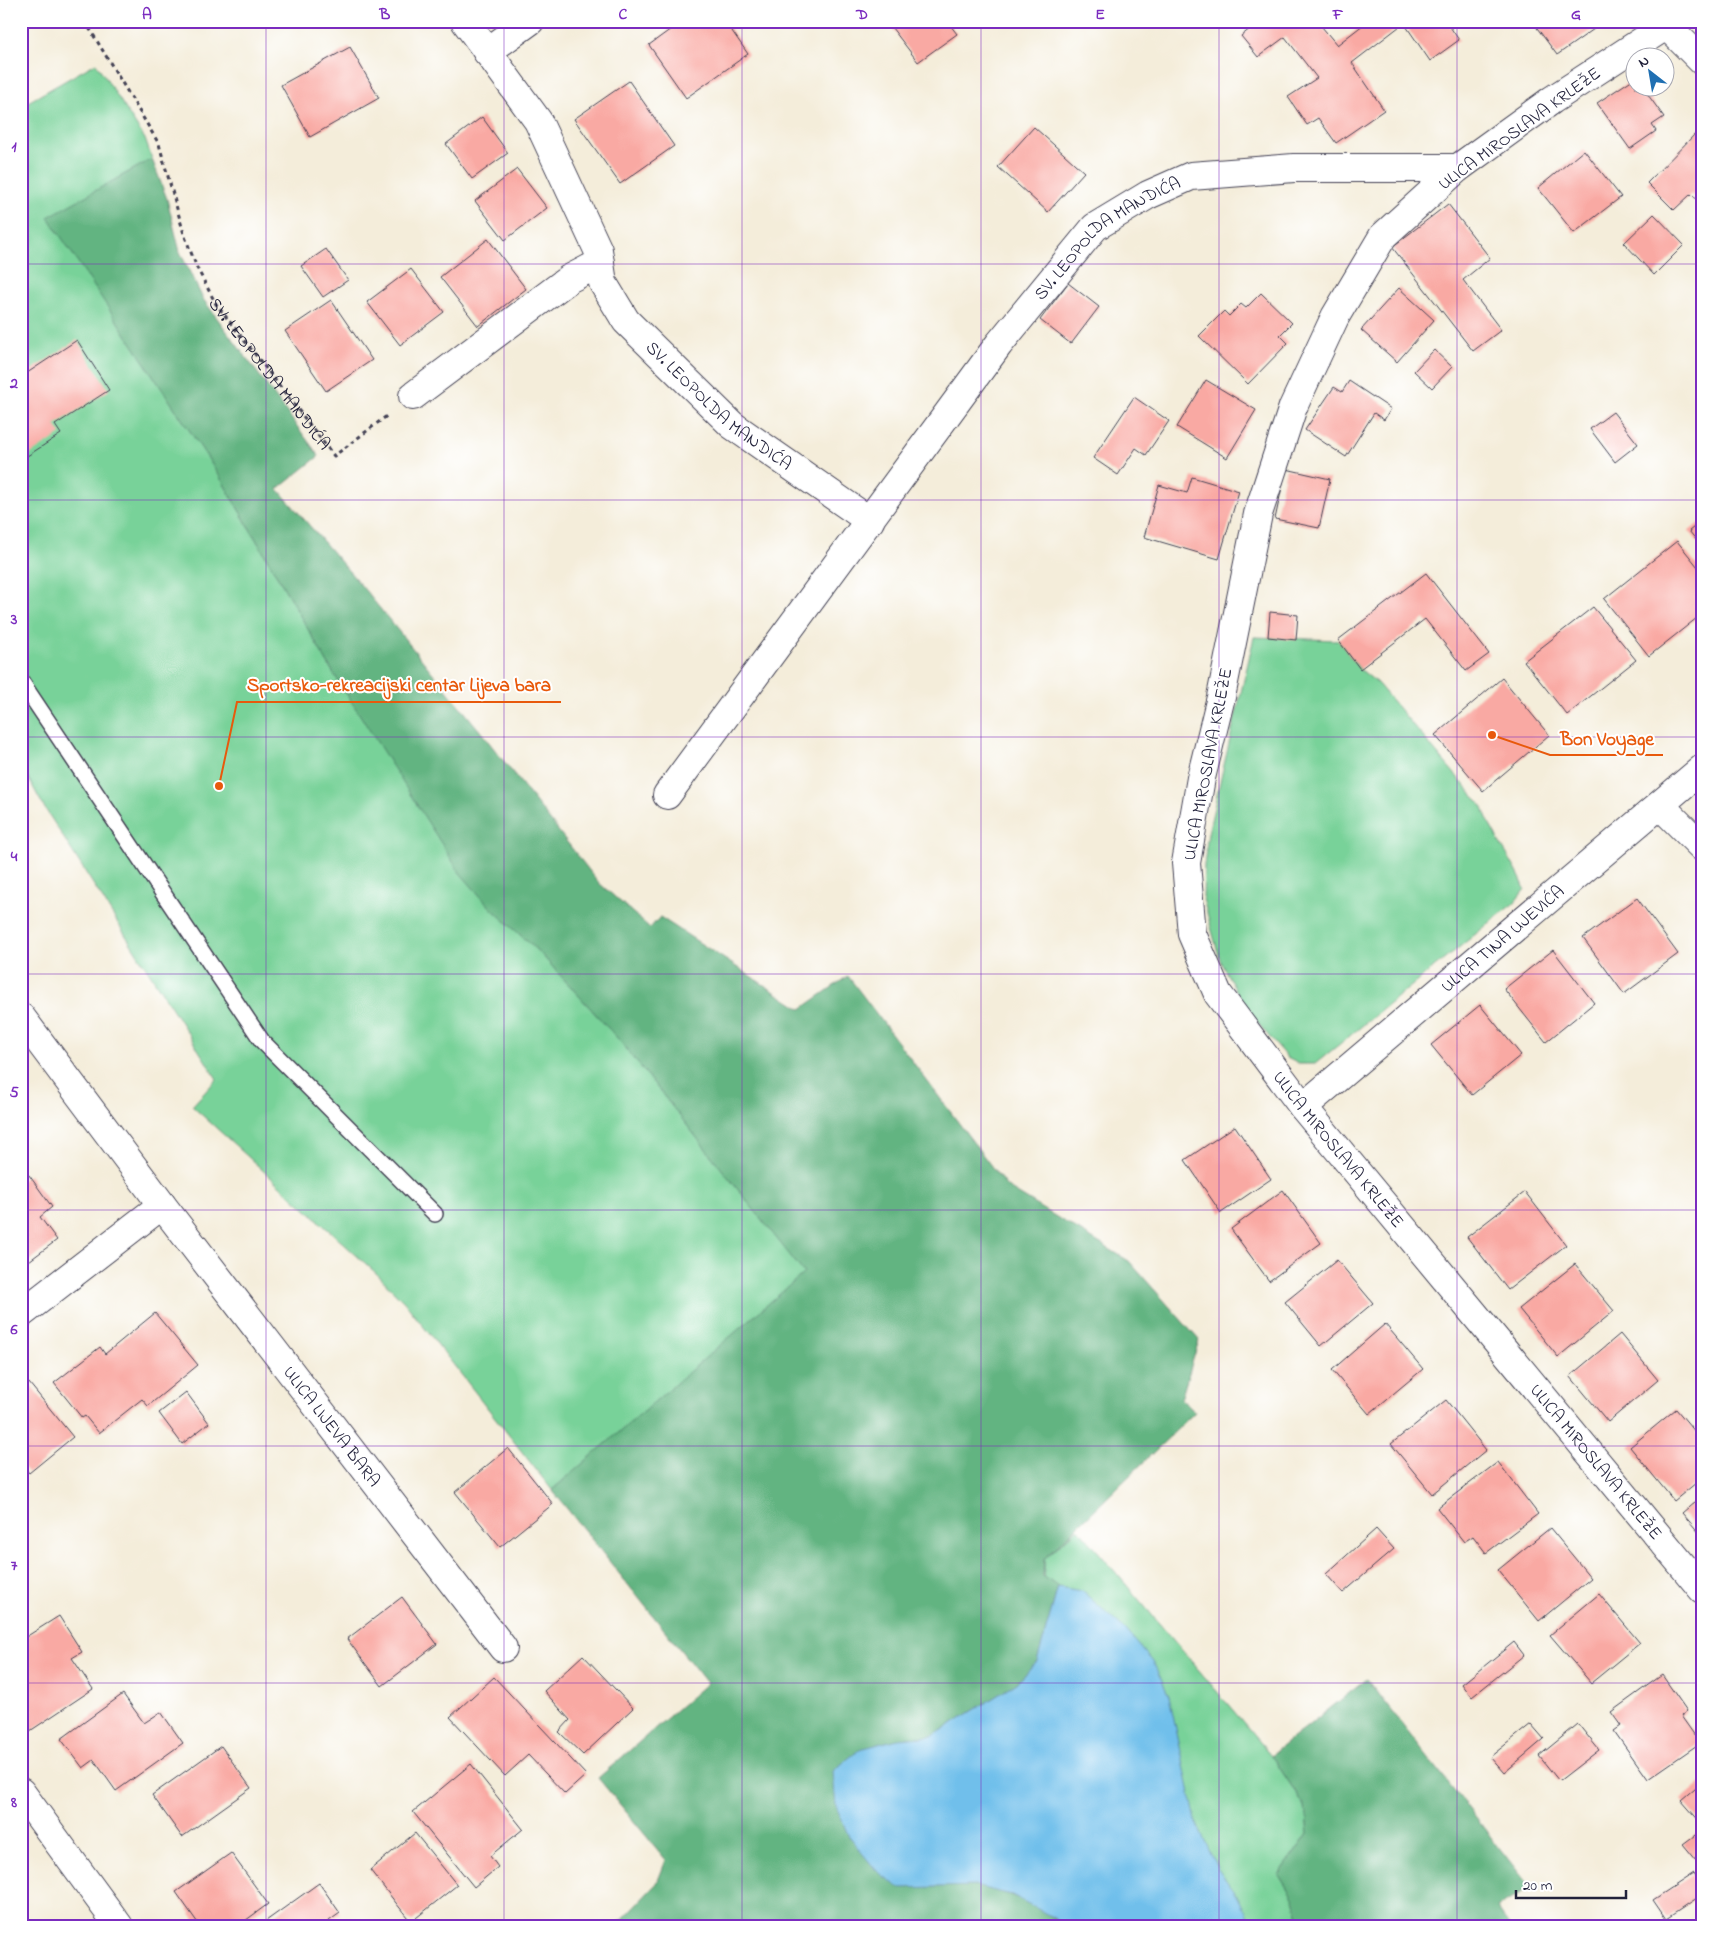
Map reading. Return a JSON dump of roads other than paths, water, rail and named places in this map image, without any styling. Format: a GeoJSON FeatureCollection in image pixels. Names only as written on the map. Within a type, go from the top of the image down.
{"type":"FeatureCollection","features":[{"type":"Feature","properties":{"kind":"street","name":"SV. LEOPOLDA MANDIĆA"},"geometry":{"type":"LineString","coordinates":[[465,21],[538,121],[598,250],[603,283],[626,321],[732,425],[870,521]]}},
{"type":"Feature","properties":{"kind":"street"},"geometry":{"type":"LineString","coordinates":[[487,52],[530,21]]}},
{"type":"Feature","properties":{"kind":"street"},"geometry":{"type":"LineString","coordinates":[[1668,23],[1702,61]]}},
{"type":"Feature","properties":{"kind":"street","name":"ULICA MIROSLAVA KRLEŽE"},"geometry":{"type":"LineString","coordinates":[[1668,23],[1552,100],[1458,168],[1383,236],[1335,317],[1294,407],[1258,514],[1221,697],[1201,778],[1186,863],[1192,934],[1218,994],[1303,1107],[1702,1590]]}},
{"type":"Feature","properties":{"kind":"street","name":"SV. LEOPOLDA MANDIĆA"},"geometry":{"type":"LineString","coordinates":[[667,796],[999,344],[1094,227],[1148,194],[1191,176],[1294,168],[1458,168]]}},
{"type":"Feature","properties":{"kind":"street"},"geometry":{"type":"LineString","coordinates":[[413,396],[569,279],[600,263]]}},
{"type":"Feature","properties":{"kind":"street","name":"ULICA TINA UJEVIĆA"},"geometry":{"type":"LineString","coordinates":[[1303,1107],[1702,769]]}},
{"type":"Feature","properties":{"kind":"street"},"geometry":{"type":"LineString","coordinates":[[1660,804],[1702,847]]}},
{"type":"Feature","properties":{"kind":"street","name":"ULICA LIJEVA BARA"},"geometry":{"type":"LineString","coordinates":[[21,1017],[162,1205],[502,1648]]}},
{"type":"Feature","properties":{"kind":"street"},"geometry":{"type":"LineString","coordinates":[[21,1314],[162,1205]]}},
{"type":"Feature","properties":{"kind":"street"},"geometry":{"type":"LineString","coordinates":[[21,1792],[119,1926]]}},
{"type":"Feature","properties":{"kind":"lane"},"geometry":{"type":"LineString","coordinates":[[21,681],[262,1041],[435,1214]]}},
{"type":"Feature","properties":{"kind":"water"},"geometry":{"type":"Polygon","coordinates":[[[1058,1587],[1082,1591],[1125,1629],[1153,1662],[1169,1696],[1196,1821],[1217,1868],[1237,1895],[1253,1926],[1061,1926],[1054,1918],[1012,1895],[974,1886],[899,1888],[876,1870],[849,1837],[836,1806],[833,1771],[860,1749],[898,1739],[933,1736],[1017,1683],[1037,1662],[1058,1587]]]}},
{"type":"Feature","properties":{"kind":"place","name":"Bon Voyage"},"geometry":{"type":"Point","coordinates":[1492,735]}},
{"type":"Feature","properties":{"kind":"place","name":"Sportsko-rekreacijski centar Lijeva bara"},"geometry":{"type":"Point","coordinates":[219,786]}}]}
